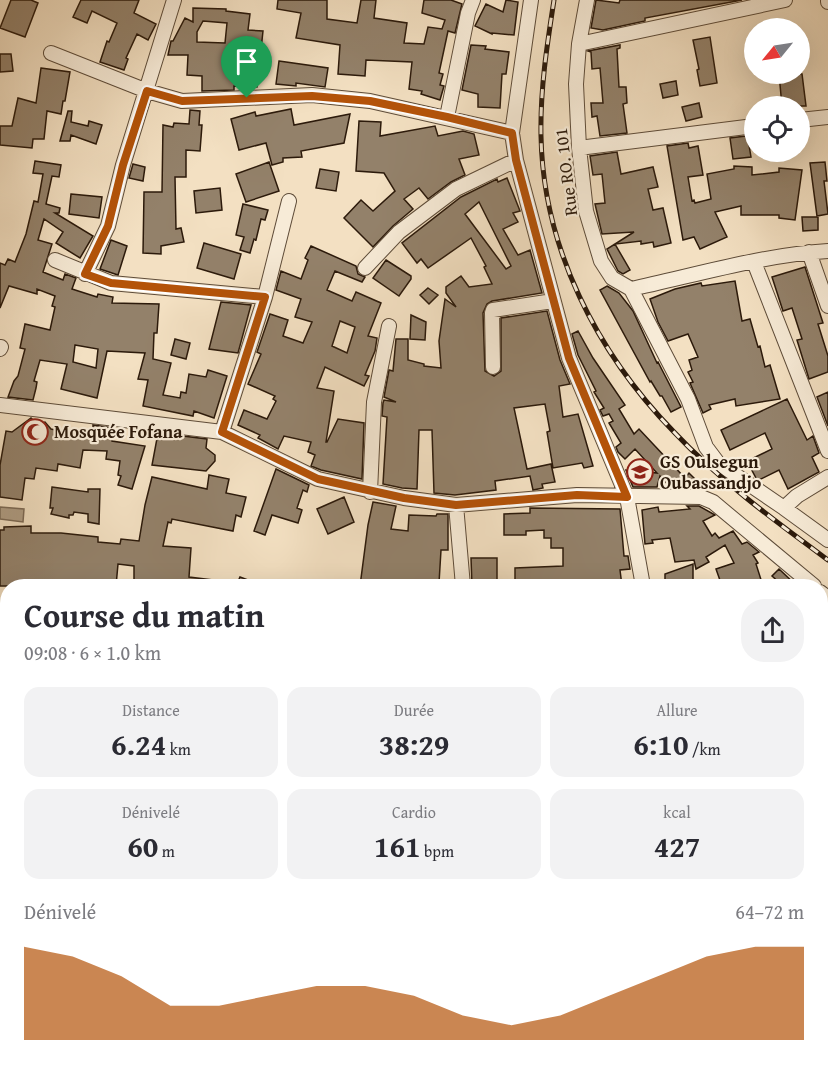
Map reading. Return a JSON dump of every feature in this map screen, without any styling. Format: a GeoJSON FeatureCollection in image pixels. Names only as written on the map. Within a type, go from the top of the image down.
{"type":"FeatureCollection","features":[{"type":"Feature","properties":{"kind":"street"},"geometry":{"type":"LineString","coordinates":[[85,274],[108,226],[123,165],[174,0]]}},
{"type":"Feature","properties":{"kind":"street"},"geometry":{"type":"LineString","coordinates":[[447,117],[468,13],[473,0]]}},
{"type":"Feature","properties":{"kind":"street"},"geometry":{"type":"LineString","coordinates":[[531,0],[512,133],[516,160],[569,358],[627,497],[643,579]]}},
{"type":"Feature","properties":{"kind":"street","name":"Rue RO. 101"},"geometry":{"type":"LineString","coordinates":[[587,0],[579,44],[576,84],[579,148],[586,211],[601,261],[612,278],[631,289],[688,399],[706,447],[718,464],[828,540]]}},
{"type":"Feature","properties":{"kind":"street"},"geometry":{"type":"LineString","coordinates":[[579,44],[785,0]]}},
{"type":"Feature","properties":{"kind":"street"},"geometry":{"type":"LineString","coordinates":[[51,52],[147,91],[182,101],[312,96],[370,101],[512,133]]}},
{"type":"Feature","properties":{"kind":"street"},"geometry":{"type":"LineString","coordinates":[[810,118],[828,115]]}},
{"type":"Feature","properties":{"kind":"street"},"geometry":{"type":"LineString","coordinates":[[579,148],[744,127]]}},
{"type":"Feature","properties":{"kind":"street"},"geometry":{"type":"LineString","coordinates":[[365,268],[399,232],[456,189],[516,160]]}},
{"type":"Feature","properties":{"kind":"street"},"geometry":{"type":"LineString","coordinates":[[222,432],[265,297],[289,201]]}},
{"type":"Feature","properties":{"kind":"street"},"geometry":{"type":"LineString","coordinates":[[631,289],[754,262],[809,252],[828,251]]}},
{"type":"Feature","properties":{"kind":"street"},"geometry":{"type":"LineString","coordinates":[[809,252],[828,306]]}},
{"type":"Feature","properties":{"kind":"street"},"geometry":{"type":"LineString","coordinates":[[55,260],[111,283],[265,297]]}},
{"type":"Feature","properties":{"kind":"street"},"geometry":{"type":"LineString","coordinates":[[754,262],[828,451]]}},
{"type":"Feature","properties":{"kind":"street"},"geometry":{"type":"LineString","coordinates":[[493,367],[493,310],[553,301]]}},
{"type":"Feature","properties":{"kind":"street"},"geometry":{"type":"LineString","coordinates":[[370,492],[374,402],[389,326]]}},
{"type":"Feature","properties":{"kind":"street"},"geometry":{"type":"LineString","coordinates":[[0,405],[222,432],[318,479],[370,492],[456,505],[577,495],[701,497],[713,502],[806,579]]}},
{"type":"Feature","properties":{"kind":"street"},"geometry":{"type":"LineString","coordinates":[[784,508],[797,496],[828,477]]}},
{"type":"Feature","properties":{"kind":"street"},"geometry":{"type":"LineString","coordinates":[[456,505],[462,579]]}},
{"type":"Feature","properties":{"kind":"shaded area"},"geometry":{"type":"Polygon","coordinates":[[[0,507],[24,509],[23,522],[0,519],[0,507]]]}},
{"type":"Feature","properties":{"kind":"building"},"geometry":{"type":"Polygon","coordinates":[[[11,0],[31,0],[38,3],[25,37],[0,28],[11,0]]]}},
{"type":"Feature","properties":{"kind":"building"},"geometry":{"type":"Polygon","coordinates":[[[81,0],[139,0],[134,13],[156,24],[148,40],[137,34],[126,58],[128,59],[124,70],[100,62],[107,41],[109,42],[117,23],[92,11],[87,23],[73,17],[81,0]]]}},
{"type":"Feature","properties":{"kind":"building"},"geometry":{"type":"Polygon","coordinates":[[[278,0],[327,0],[327,19],[357,23],[361,0],[376,0],[374,18],[407,23],[404,43],[424,44],[428,27],[442,29],[445,20],[422,13],[424,0],[451,0],[462,4],[455,33],[448,31],[439,73],[443,74],[440,85],[444,86],[440,100],[421,94],[422,91],[409,89],[412,62],[366,60],[365,76],[338,74],[340,45],[296,38],[301,13],[277,9],[278,0]]]}},
{"type":"Feature","properties":{"kind":"building"},"geometry":{"type":"Polygon","coordinates":[[[506,0],[518,2],[514,35],[492,34],[475,26],[486,4],[503,12],[506,0]]]}},
{"type":"Feature","properties":{"kind":"building"},"geometry":{"type":"Polygon","coordinates":[[[596,0],[619,3],[620,0],[742,0],[645,18],[645,21],[603,30],[591,28],[596,0]]]}},
{"type":"Feature","properties":{"kind":"building"},"geometry":{"type":"Polygon","coordinates":[[[193,8],[226,9],[226,11],[250,14],[248,30],[263,31],[257,87],[234,86],[234,90],[202,91],[202,76],[187,75],[188,55],[168,55],[171,41],[185,18],[193,22],[193,8]],[[203,21],[197,32],[197,42],[225,43],[227,23],[203,21]]]}},
{"type":"Feature","properties":{"kind":"building"},"geometry":{"type":"Polygon","coordinates":[[[710,37],[717,83],[700,86],[693,40],[710,37]]]}},
{"type":"Feature","properties":{"kind":"building"},"geometry":{"type":"Polygon","coordinates":[[[471,45],[509,52],[506,74],[502,74],[500,108],[478,107],[478,94],[462,90],[471,45]]]}},
{"type":"Feature","properties":{"kind":"building"},"geometry":{"type":"Polygon","coordinates":[[[620,45],[617,49],[619,87],[626,87],[627,103],[623,104],[627,133],[600,136],[597,116],[592,117],[591,103],[603,103],[600,68],[592,69],[591,52],[588,51],[620,45]]]}},
{"type":"Feature","properties":{"kind":"building"},"geometry":{"type":"Polygon","coordinates":[[[0,54],[11,54],[13,71],[0,72],[0,54]]]}},
{"type":"Feature","properties":{"kind":"building"},"geometry":{"type":"Polygon","coordinates":[[[279,61],[328,68],[325,87],[296,83],[296,86],[276,84],[279,61]]]}},
{"type":"Feature","properties":{"kind":"building"},"geometry":{"type":"Polygon","coordinates":[[[41,68],[70,72],[61,114],[47,111],[44,139],[33,139],[32,148],[0,145],[0,126],[12,126],[18,98],[36,103],[41,68]]]}},
{"type":"Feature","properties":{"kind":"building"},"geometry":{"type":"Polygon","coordinates":[[[676,81],[678,95],[663,98],[660,84],[676,81]]]}},
{"type":"Feature","properties":{"kind":"building"},"geometry":{"type":"Polygon","coordinates":[[[780,84],[803,84],[805,96],[781,96],[780,84]]]}},
{"type":"Feature","properties":{"kind":"building"},"geometry":{"type":"Polygon","coordinates":[[[699,103],[702,117],[686,121],[682,107],[699,103]]]}},
{"type":"Feature","properties":{"kind":"building"},"geometry":{"type":"Polygon","coordinates":[[[291,109],[294,125],[350,114],[344,143],[301,151],[302,157],[283,158],[283,162],[272,165],[266,143],[239,150],[231,119],[255,112],[256,116],[291,109]]]}},
{"type":"Feature","properties":{"kind":"building"},"geometry":{"type":"Polygon","coordinates":[[[190,110],[200,111],[199,125],[202,125],[200,151],[186,150],[186,177],[175,177],[176,229],[181,228],[184,242],[161,246],[161,254],[143,253],[144,192],[162,192],[163,125],[173,127],[174,123],[189,124],[190,110]]]}},
{"type":"Feature","properties":{"kind":"building"},"geometry":{"type":"Polygon","coordinates":[[[68,111],[72,111],[71,122],[88,126],[89,121],[102,125],[96,144],[71,135],[70,141],[60,141],[68,111]]]}},
{"type":"Feature","properties":{"kind":"building"},"geometry":{"type":"Polygon","coordinates":[[[359,121],[381,122],[380,136],[435,126],[438,136],[463,131],[474,134],[479,155],[459,159],[465,175],[428,199],[419,188],[404,199],[413,209],[373,247],[344,218],[361,200],[373,211],[395,191],[384,173],[356,171],[359,121]]]}},
{"type":"Feature","properties":{"kind":"building"},"geometry":{"type":"Polygon","coordinates":[[[744,136],[744,158],[733,159],[730,138],[744,136]]]}},
{"type":"Feature","properties":{"kind":"building"},"geometry":{"type":"Polygon","coordinates":[[[688,143],[689,148],[698,146],[703,175],[688,177],[692,201],[694,200],[695,203],[711,199],[707,174],[734,169],[734,166],[752,167],[752,175],[779,172],[779,168],[802,170],[795,220],[779,218],[779,215],[741,215],[741,206],[715,212],[727,237],[700,249],[694,237],[683,240],[667,146],[688,143]]]}},
{"type":"Feature","properties":{"kind":"building"},"geometry":{"type":"Polygon","coordinates":[[[617,152],[621,174],[653,167],[658,187],[648,189],[653,210],[663,208],[671,243],[654,247],[653,242],[641,244],[641,241],[615,244],[630,270],[623,274],[618,271],[607,249],[634,232],[602,234],[595,204],[605,203],[602,174],[593,175],[590,156],[617,152]]]}},
{"type":"Feature","properties":{"kind":"building"},"geometry":{"type":"Polygon","coordinates":[[[35,161],[61,165],[59,177],[52,176],[46,204],[60,208],[59,213],[55,213],[93,236],[80,258],[56,243],[63,232],[44,219],[38,240],[52,244],[43,272],[63,280],[65,274],[76,278],[72,289],[97,297],[98,294],[113,297],[112,303],[159,304],[157,333],[154,333],[153,359],[171,363],[163,395],[180,398],[181,392],[186,393],[189,374],[206,377],[208,370],[227,376],[214,418],[194,411],[193,416],[143,406],[148,380],[138,379],[145,353],[107,351],[97,398],[61,389],[67,364],[40,360],[34,381],[37,382],[33,400],[8,397],[18,376],[25,349],[20,348],[25,324],[50,330],[55,307],[52,306],[55,296],[37,289],[37,294],[9,286],[0,308],[0,263],[5,265],[8,259],[15,262],[26,234],[34,201],[38,202],[43,174],[33,173],[35,161]],[[75,345],[73,362],[96,368],[98,349],[75,345]]]}},
{"type":"Feature","properties":{"kind":"building"},"geometry":{"type":"Polygon","coordinates":[[[269,162],[279,191],[246,202],[236,174],[269,162]]]}},
{"type":"Feature","properties":{"kind":"building"},"geometry":{"type":"Polygon","coordinates":[[[825,162],[827,181],[824,181],[828,214],[817,216],[810,163],[825,162]]]}},
{"type":"Feature","properties":{"kind":"building"},"geometry":{"type":"Polygon","coordinates":[[[133,164],[145,167],[143,181],[129,178],[133,164]]]}},
{"type":"Feature","properties":{"kind":"building"},"geometry":{"type":"Polygon","coordinates":[[[320,169],[339,172],[336,191],[316,188],[320,169]]]}},
{"type":"Feature","properties":{"kind":"building"},"geometry":{"type":"Polygon","coordinates":[[[507,178],[520,211],[513,213],[518,222],[503,229],[518,255],[530,250],[542,293],[492,301],[487,304],[483,313],[485,371],[494,376],[501,371],[501,318],[547,311],[560,360],[570,384],[559,386],[563,417],[578,414],[593,466],[584,468],[582,463],[553,468],[545,404],[514,408],[527,469],[551,464],[555,482],[542,484],[543,488],[533,490],[530,476],[495,481],[496,490],[455,495],[434,493],[432,430],[419,430],[417,489],[383,484],[387,417],[382,416],[383,403],[384,400],[396,402],[384,397],[389,370],[393,371],[396,339],[408,339],[408,360],[424,364],[424,366],[441,368],[439,341],[445,299],[456,307],[446,293],[446,287],[461,276],[469,287],[492,284],[484,267],[486,266],[471,238],[428,268],[421,259],[417,263],[402,243],[461,197],[497,179],[498,182],[507,178]],[[479,202],[465,214],[506,269],[511,266],[479,202]]]}},
{"type":"Feature","properties":{"kind":"building"},"geometry":{"type":"Polygon","coordinates":[[[220,188],[222,210],[196,213],[194,191],[220,188]]]}},
{"type":"Feature","properties":{"kind":"building"},"geometry":{"type":"Polygon","coordinates":[[[71,194],[102,197],[99,218],[69,214],[71,194]]]}},
{"type":"Feature","properties":{"kind":"building"},"geometry":{"type":"Polygon","coordinates":[[[243,204],[268,210],[265,220],[261,219],[250,253],[240,250],[244,237],[236,235],[243,204]]]}},
{"type":"Feature","properties":{"kind":"building"},"geometry":{"type":"Polygon","coordinates":[[[802,217],[818,217],[818,230],[803,231],[802,217]]]}},
{"type":"Feature","properties":{"kind":"building"},"geometry":{"type":"Polygon","coordinates":[[[111,240],[127,246],[118,275],[100,269],[111,240]]]}},
{"type":"Feature","properties":{"kind":"building"},"geometry":{"type":"Polygon","coordinates":[[[204,243],[241,254],[234,279],[197,268],[204,243]]]}},
{"type":"Feature","properties":{"kind":"building"},"geometry":{"type":"Polygon","coordinates":[[[311,246],[356,266],[358,274],[365,277],[362,282],[335,271],[327,290],[352,301],[356,292],[381,303],[368,336],[377,338],[375,351],[365,375],[369,376],[364,386],[325,367],[317,388],[334,391],[326,442],[338,419],[364,423],[362,479],[311,466],[315,455],[308,452],[311,442],[284,436],[278,449],[258,438],[260,435],[238,425],[244,410],[267,419],[276,401],[273,399],[275,396],[248,384],[261,354],[257,352],[270,314],[288,320],[283,336],[303,343],[312,322],[295,317],[301,299],[276,290],[281,271],[301,279],[308,260],[305,258],[311,246]],[[340,321],[332,346],[347,353],[355,327],[340,321]]]}},
{"type":"Feature","properties":{"kind":"building"},"geometry":{"type":"Polygon","coordinates":[[[386,260],[411,276],[399,296],[373,278],[386,260]]]}},
{"type":"Feature","properties":{"kind":"building"},"geometry":{"type":"Polygon","coordinates":[[[805,267],[823,323],[818,324],[828,356],[828,372],[809,379],[797,340],[802,339],[792,308],[783,311],[772,277],[805,267]]]}},
{"type":"Feature","properties":{"kind":"building"},"geometry":{"type":"Polygon","coordinates":[[[735,281],[742,321],[750,319],[765,367],[770,365],[780,399],[736,406],[735,399],[709,405],[711,409],[703,413],[690,383],[693,382],[688,372],[692,370],[689,360],[698,357],[688,334],[668,341],[650,299],[675,289],[701,283],[702,286],[735,281]]]}},
{"type":"Feature","properties":{"kind":"building"},"geometry":{"type":"Polygon","coordinates":[[[607,286],[619,293],[633,311],[681,407],[671,412],[662,396],[650,382],[600,290],[607,286]]]}},
{"type":"Feature","properties":{"kind":"building"},"geometry":{"type":"Polygon","coordinates":[[[428,288],[438,295],[429,304],[420,295],[428,288]]]}},
{"type":"Feature","properties":{"kind":"building"},"geometry":{"type":"Polygon","coordinates":[[[221,302],[251,305],[238,353],[209,349],[221,302]]]}},
{"type":"Feature","properties":{"kind":"building"},"geometry":{"type":"Polygon","coordinates":[[[411,315],[426,322],[425,340],[410,339],[411,315]]]}},
{"type":"Feature","properties":{"kind":"building"},"geometry":{"type":"Polygon","coordinates":[[[578,331],[593,358],[625,405],[619,409],[634,434],[639,429],[685,478],[689,473],[696,480],[687,488],[671,488],[660,476],[657,487],[633,487],[626,470],[657,473],[635,449],[625,459],[618,452],[616,447],[621,443],[609,423],[613,421],[609,414],[603,416],[600,410],[604,408],[594,392],[596,391],[578,355],[572,334],[578,331]]]}},
{"type":"Feature","properties":{"kind":"building"},"geometry":{"type":"Polygon","coordinates":[[[175,339],[190,343],[186,359],[171,355],[175,339]]]}},
{"type":"Feature","properties":{"kind":"building"},"geometry":{"type":"Polygon","coordinates":[[[828,392],[828,426],[817,397],[828,392]]]}},
{"type":"Feature","properties":{"kind":"building"},"geometry":{"type":"Polygon","coordinates":[[[787,399],[807,440],[813,436],[819,453],[812,457],[819,472],[788,489],[779,470],[759,480],[747,461],[772,449],[765,433],[730,450],[721,430],[787,399]]]}},
{"type":"Feature","properties":{"kind":"building"},"geometry":{"type":"Polygon","coordinates":[[[31,418],[37,424],[45,422],[51,429],[93,437],[93,425],[112,428],[112,441],[145,446],[132,489],[118,485],[121,476],[118,475],[120,461],[106,459],[107,451],[83,450],[80,468],[58,464],[57,471],[36,468],[34,479],[25,478],[22,500],[0,497],[0,465],[6,431],[12,432],[31,418]]]}},
{"type":"Feature","properties":{"kind":"building"},"geometry":{"type":"Polygon","coordinates":[[[158,433],[207,439],[206,448],[215,455],[215,461],[206,471],[152,465],[158,433]]]}},
{"type":"Feature","properties":{"kind":"building"},"geometry":{"type":"Polygon","coordinates":[[[276,469],[309,485],[307,492],[303,490],[297,508],[302,510],[298,523],[272,515],[265,535],[254,531],[276,469]]]}},
{"type":"Feature","properties":{"kind":"building"},"geometry":{"type":"Polygon","coordinates":[[[209,475],[229,479],[226,493],[246,497],[241,517],[236,515],[233,531],[172,519],[171,523],[168,522],[163,546],[191,548],[189,577],[205,579],[134,579],[134,566],[118,564],[117,579],[0,579],[0,530],[4,530],[4,527],[31,526],[31,533],[98,537],[98,542],[120,544],[121,539],[139,541],[152,477],[207,489],[209,475]]]}},
{"type":"Feature","properties":{"kind":"building"},"geometry":{"type":"Polygon","coordinates":[[[52,487],[88,492],[88,489],[100,489],[99,524],[88,522],[88,514],[74,512],[73,515],[69,515],[69,518],[51,514],[52,487]]]}},
{"type":"Feature","properties":{"kind":"building"},"geometry":{"type":"Polygon","coordinates":[[[344,497],[354,522],[328,534],[317,509],[344,497]]]}},
{"type":"Feature","properties":{"kind":"building"},"geometry":{"type":"Polygon","coordinates":[[[373,502],[396,506],[391,529],[408,531],[409,515],[448,514],[448,550],[441,550],[439,579],[361,579],[373,502]]]}},
{"type":"Feature","properties":{"kind":"building"},"geometry":{"type":"Polygon","coordinates":[[[687,506],[699,506],[715,515],[703,521],[712,536],[715,533],[719,538],[733,531],[742,544],[747,542],[759,552],[753,555],[758,563],[756,564],[761,579],[720,579],[716,569],[734,563],[725,545],[706,557],[709,562],[696,569],[694,560],[675,562],[670,538],[652,540],[653,543],[645,544],[642,510],[658,507],[659,512],[690,509],[687,506]]]}},
{"type":"Feature","properties":{"kind":"building"},"geometry":{"type":"Polygon","coordinates":[[[530,508],[620,509],[624,556],[628,556],[630,569],[620,570],[621,579],[515,579],[515,568],[563,566],[563,548],[551,548],[551,538],[544,538],[544,530],[526,531],[526,535],[504,535],[504,514],[530,513],[530,508]]]}},
{"type":"Feature","properties":{"kind":"building"},"geometry":{"type":"Polygon","coordinates":[[[471,558],[497,558],[497,579],[472,579],[471,558]]]}},
{"type":"Feature","properties":{"kind":"building"},"geometry":{"type":"Polygon","coordinates":[[[693,564],[693,579],[665,579],[665,574],[693,564]]]}},
{"type":"Feature","properties":{"kind":"building"},"geometry":{"type":"Polygon","coordinates":[[[779,569],[790,579],[775,579],[772,576],[779,569]]]}},
{"type":"Feature","properties":{"kind":"railway"},"geometry":{"type":"LineString","coordinates":[[554,0],[542,102],[541,136],[544,178],[552,218],[579,296],[621,368],[674,432],[729,483],[828,560]]}},
{"type":"Feature","properties":{"kind":"place","name":"Mosquée Fofana"},"geometry":{"type":"Point","coordinates":[35,432]}},
{"type":"Feature","properties":{"kind":"place","name":"GS Oulsegun Oubassandjo"},"geometry":{"type":"Point","coordinates":[640,472]}},
{"type":"Feature","properties":{"kind":"route"},"geometry":{"type":"LineString","coordinates":[[147,91],[182,101],[247,98],[312,96],[370,101],[512,133],[516,160],[569,358],[627,497],[577,495],[456,505],[404,498],[318,479],[222,432],[265,297],[111,283],[85,274],[108,226],[123,165],[147,91]]}}]}
